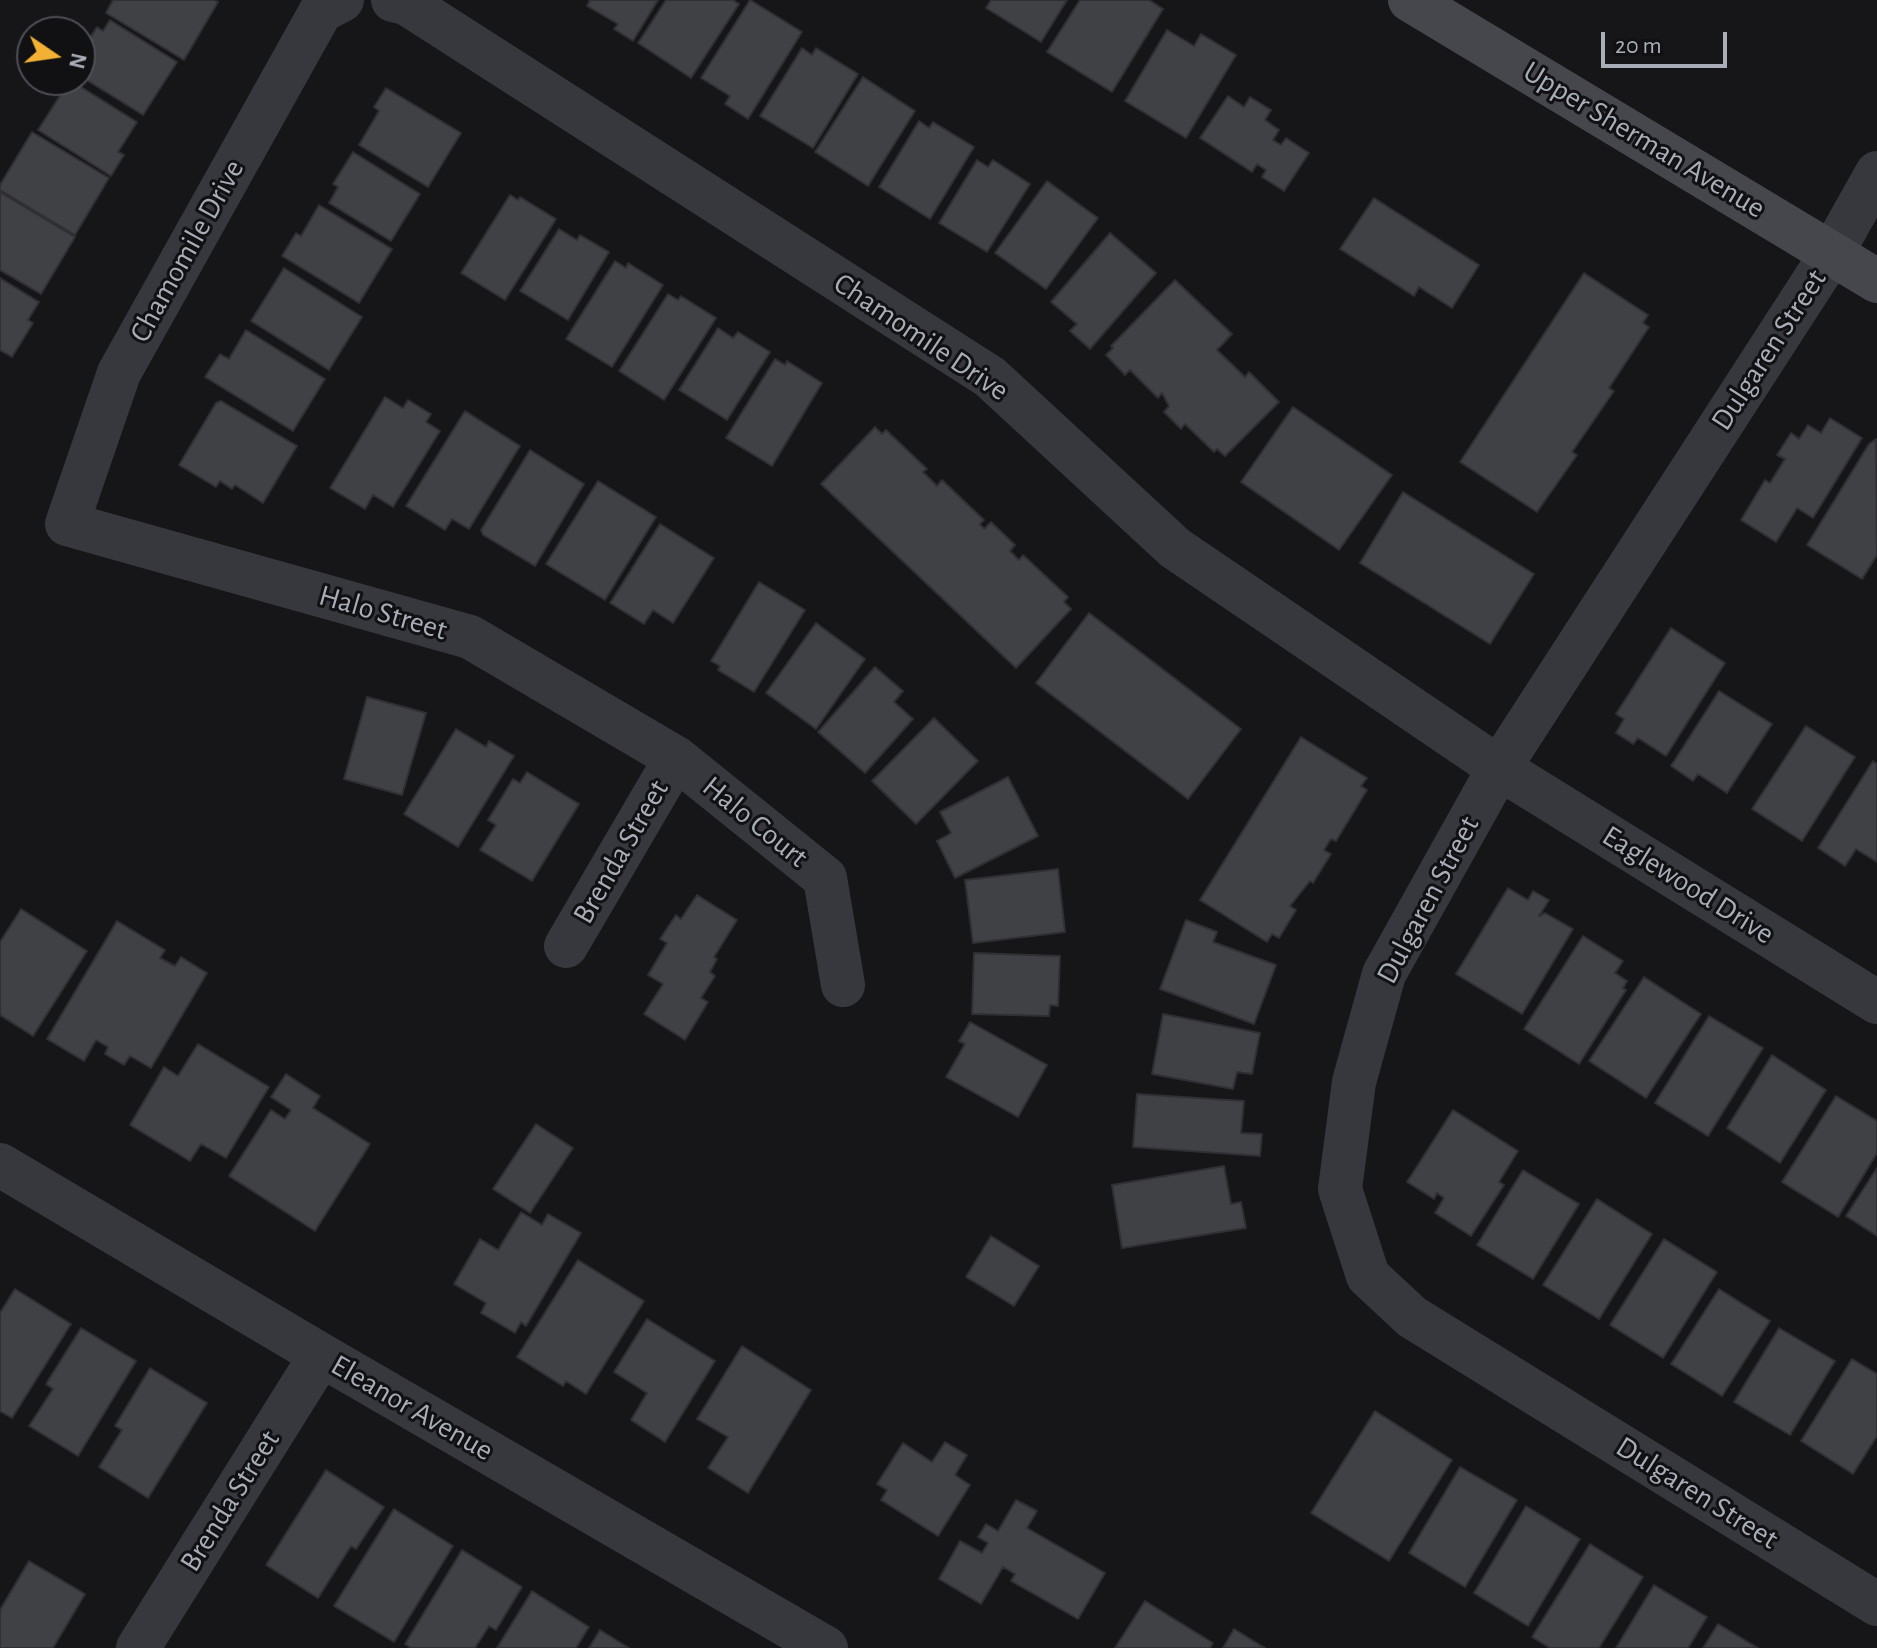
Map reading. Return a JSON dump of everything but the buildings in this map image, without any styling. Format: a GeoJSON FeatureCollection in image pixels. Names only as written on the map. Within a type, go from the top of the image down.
{"type":"FeatureCollection","features":[{"type":"Feature","properties":{"kind":"main road","name":"Upper Sherman Avenue"},"geometry":{"type":"LineString","coordinates":[[1410,0],[1877,281]]}},
{"type":"Feature","properties":{"kind":"street","name":"Chamomile Drive"},"geometry":{"type":"LineString","coordinates":[[67,524],[119,373],[321,11],[342,0]]}},
{"type":"Feature","properties":{"kind":"street","name":"Chamomile Drive"},"geometry":{"type":"LineString","coordinates":[[393,0],[406,3],[990,377],[1175,548],[1499,768]]}},
{"type":"Feature","properties":{"kind":"street","name":"Dulgaren Street"},"geometry":{"type":"LineString","coordinates":[[1871,1587],[1412,1317],[1368,1276],[1340,1189],[1354,1082],[1384,974],[1499,768],[1832,253],[1877,173]]}},
{"type":"Feature","properties":{"kind":"street","name":"Halo Street"},"geometry":{"type":"LineString","coordinates":[[67,524],[470,637],[676,758]]}},
{"type":"Feature","properties":{"kind":"street","name":"Brenda Street"},"geometry":{"type":"LineString","coordinates":[[566,946],[676,758]]}},
{"type":"Feature","properties":{"kind":"street","name":"Halo Court"},"geometry":{"type":"LineString","coordinates":[[676,758],[825,878],[843,985]]}},
{"type":"Feature","properties":{"kind":"street","name":"Eaglewood Drive"},"geometry":{"type":"LineString","coordinates":[[1499,768],[1877,1002]]}},
{"type":"Feature","properties":{"kind":"street","name":"Eleanor Avenue"},"geometry":{"type":"LineString","coordinates":[[0,1165],[826,1648]]}},
{"type":"Feature","properties":{"kind":"street","name":"Brenda Street"},"geometry":{"type":"LineString","coordinates":[[138,1648],[321,1355]]}}]}
